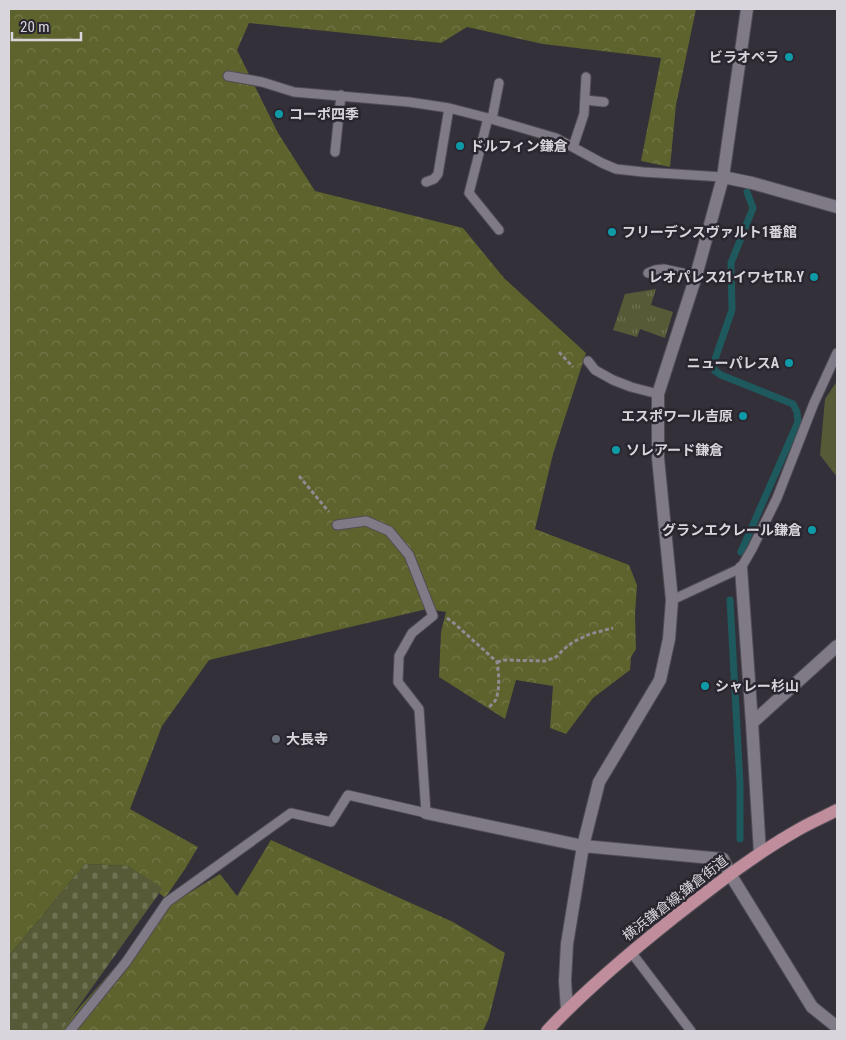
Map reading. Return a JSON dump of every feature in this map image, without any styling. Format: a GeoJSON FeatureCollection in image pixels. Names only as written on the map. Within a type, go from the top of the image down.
{"type":"FeatureCollection","features":[{"type":"Feature","properties":{"kind":"main road","name":"横浜鎌倉線;鎌倉街道"},"geometry":{"type":"LineString","coordinates":[[547,1031],[605,974],[730,874],[797,830],[837,810]]}},
{"type":"Feature","properties":{"kind":"street"},"geometry":{"type":"LineString","coordinates":[[567,1010],[565,981],[567,944],[583,846],[599,782],[660,680],[669,640],[672,600],[658,458],[658,394],[696,276],[724,177],[747,9]]}},
{"type":"Feature","properties":{"kind":"street"},"geometry":{"type":"LineString","coordinates":[[724,177],[837,207]]}},
{"type":"Feature","properties":{"kind":"street"},"geometry":{"type":"LineString","coordinates":[[742,568],[760,853]]}},
{"type":"Feature","properties":{"kind":"street"},"geometry":{"type":"LineString","coordinates":[[752,723],[837,646]]}},
{"type":"Feature","properties":{"kind":"street"},"geometry":{"type":"LineString","coordinates":[[426,813],[583,846],[723,859],[730,874],[812,1007],[837,1027]]}},
{"type":"Feature","properties":{"kind":"lane"},"geometry":{"type":"LineString","coordinates":[[228,76],[262,82],[294,92],[410,102],[449,108],[556,138],[616,169],[724,177]]}},
{"type":"Feature","properties":{"kind":"lane"},"geometry":{"type":"LineString","coordinates":[[573,147],[584,114],[586,77]]}},
{"type":"Feature","properties":{"kind":"lane"},"geometry":{"type":"LineString","coordinates":[[499,82],[469,193],[499,230]]}},
{"type":"Feature","properties":{"kind":"lane"},"geometry":{"type":"LineString","coordinates":[[335,152],[341,96]]}},
{"type":"Feature","properties":{"kind":"lane"},"geometry":{"type":"LineString","coordinates":[[585,100],[604,102]]}},
{"type":"Feature","properties":{"kind":"lane"},"geometry":{"type":"LineString","coordinates":[[426,182],[434,179],[438,174],[449,108]]}},
{"type":"Feature","properties":{"kind":"lane"},"geometry":{"type":"LineString","coordinates":[[648,273],[664,269],[696,276]]}},
{"type":"Feature","properties":{"kind":"lane"},"geometry":{"type":"LineString","coordinates":[[672,600],[742,568],[777,498],[814,402],[837,353]]}},
{"type":"Feature","properties":{"kind":"lane"},"geometry":{"type":"LineString","coordinates":[[588,361],[595,370],[613,380],[658,394]]}},
{"type":"Feature","properties":{"kind":"lane"},"geometry":{"type":"LineString","coordinates":[[70,1031],[126,962],[166,902],[291,813],[331,822],[348,795],[426,813],[418,709],[398,682],[399,656],[412,633],[433,616],[409,555],[389,531],[366,521],[337,525]]}},
{"type":"Feature","properties":{"kind":"lane"},"geometry":{"type":"LineString","coordinates":[[631,952],[691,1031]]}},
{"type":"Feature","properties":{"kind":"path"},"geometry":{"type":"LineString","coordinates":[[299,476],[336,520],[337,525]]}},
{"type":"Feature","properties":{"kind":"path"},"geometry":{"type":"LineString","coordinates":[[433,616],[444,616],[497,662],[499,672],[496,701],[488,708]]}},
{"type":"Feature","properties":{"kind":"path"},"geometry":{"type":"LineString","coordinates":[[497,662],[505,660],[544,661],[556,657],[574,642],[590,634],[613,628]]}},
{"type":"Feature","properties":{"kind":"green space"},"geometry":{"type":"Polygon","coordinates":[[[9,9],[696,9],[676,105],[670,167],[641,161],[661,58],[543,44],[467,27],[441,43],[249,23],[237,50],[278,133],[315,191],[463,228],[504,278],[586,353],[553,454],[535,529],[629,565],[637,585],[635,614],[636,649],[631,657],[630,670],[593,698],[566,734],[550,728],[553,686],[516,680],[505,719],[439,677],[441,632],[446,612],[427,609],[209,660],[162,726],[130,809],[198,847],[185,869],[165,898],[128,866],[85,864],[9,956],[9,9]]]}},
{"type":"Feature","properties":{"kind":"green space"},"geometry":{"type":"Polygon","coordinates":[[[656,289],[651,305],[673,312],[665,338],[640,329],[637,337],[613,330],[625,294],[656,289]]]}},
{"type":"Feature","properties":{"kind":"green space"},"geometry":{"type":"Polygon","coordinates":[[[837,381],[837,477],[820,455],[825,399],[837,381]]]}},
{"type":"Feature","properties":{"kind":"green space"},"geometry":{"type":"Polygon","coordinates":[[[271,840],[453,922],[505,953],[489,1018],[483,1031],[61,1031],[72,1016],[171,904],[220,874],[237,896],[271,840]]]}},
{"type":"Feature","properties":{"kind":"green space"},"geometry":{"type":"Polygon","coordinates":[[[85,864],[128,866],[163,888],[61,1031],[9,1031],[9,956],[85,864]]]}},
{"type":"Feature","properties":{"kind":"waterway"},"geometry":{"type":"LineString","coordinates":[[741,552],[798,422],[797,412],[793,404],[721,375],[715,371],[713,365],[732,310],[731,263],[753,208],[747,192]]}},
{"type":"Feature","properties":{"kind":"waterway"},"geometry":{"type":"LineString","coordinates":[[730,600],[740,783],[740,839]]}},
{"type":"Feature","properties":{"kind":"place","name":"ビラオペラ"},"geometry":{"type":"Point","coordinates":[789,57]}},
{"type":"Feature","properties":{"kind":"place","name":"コーポ四季"},"geometry":{"type":"Point","coordinates":[279,114]}},
{"type":"Feature","properties":{"kind":"place","name":"ドルフィン鎌倉"},"geometry":{"type":"Point","coordinates":[460,146]}},
{"type":"Feature","properties":{"kind":"place","name":"フリーデンスヴァルト1番館"},"geometry":{"type":"Point","coordinates":[612,232]}},
{"type":"Feature","properties":{"kind":"place","name":"レオパレス21イワセT.R.Y"},"geometry":{"type":"Point","coordinates":[814,277]}},
{"type":"Feature","properties":{"kind":"place","name":"ニューパレスA"},"geometry":{"type":"Point","coordinates":[789,363]}},
{"type":"Feature","properties":{"kind":"place","name":"エスポワール吉原"},"geometry":{"type":"Point","coordinates":[743,416]}},
{"type":"Feature","properties":{"kind":"place","name":"ソレアード鎌倉"},"geometry":{"type":"Point","coordinates":[616,450]}},
{"type":"Feature","properties":{"kind":"place","name":"グランエクレール鎌倉"},"geometry":{"type":"Point","coordinates":[812,530]}},
{"type":"Feature","properties":{"kind":"place","name":"シャレー杉山"},"geometry":{"type":"Point","coordinates":[705,686]}},
{"type":"Feature","properties":{"kind":"place","name":"大長寺"},"geometry":{"type":"Point","coordinates":[276,739]}}]}
